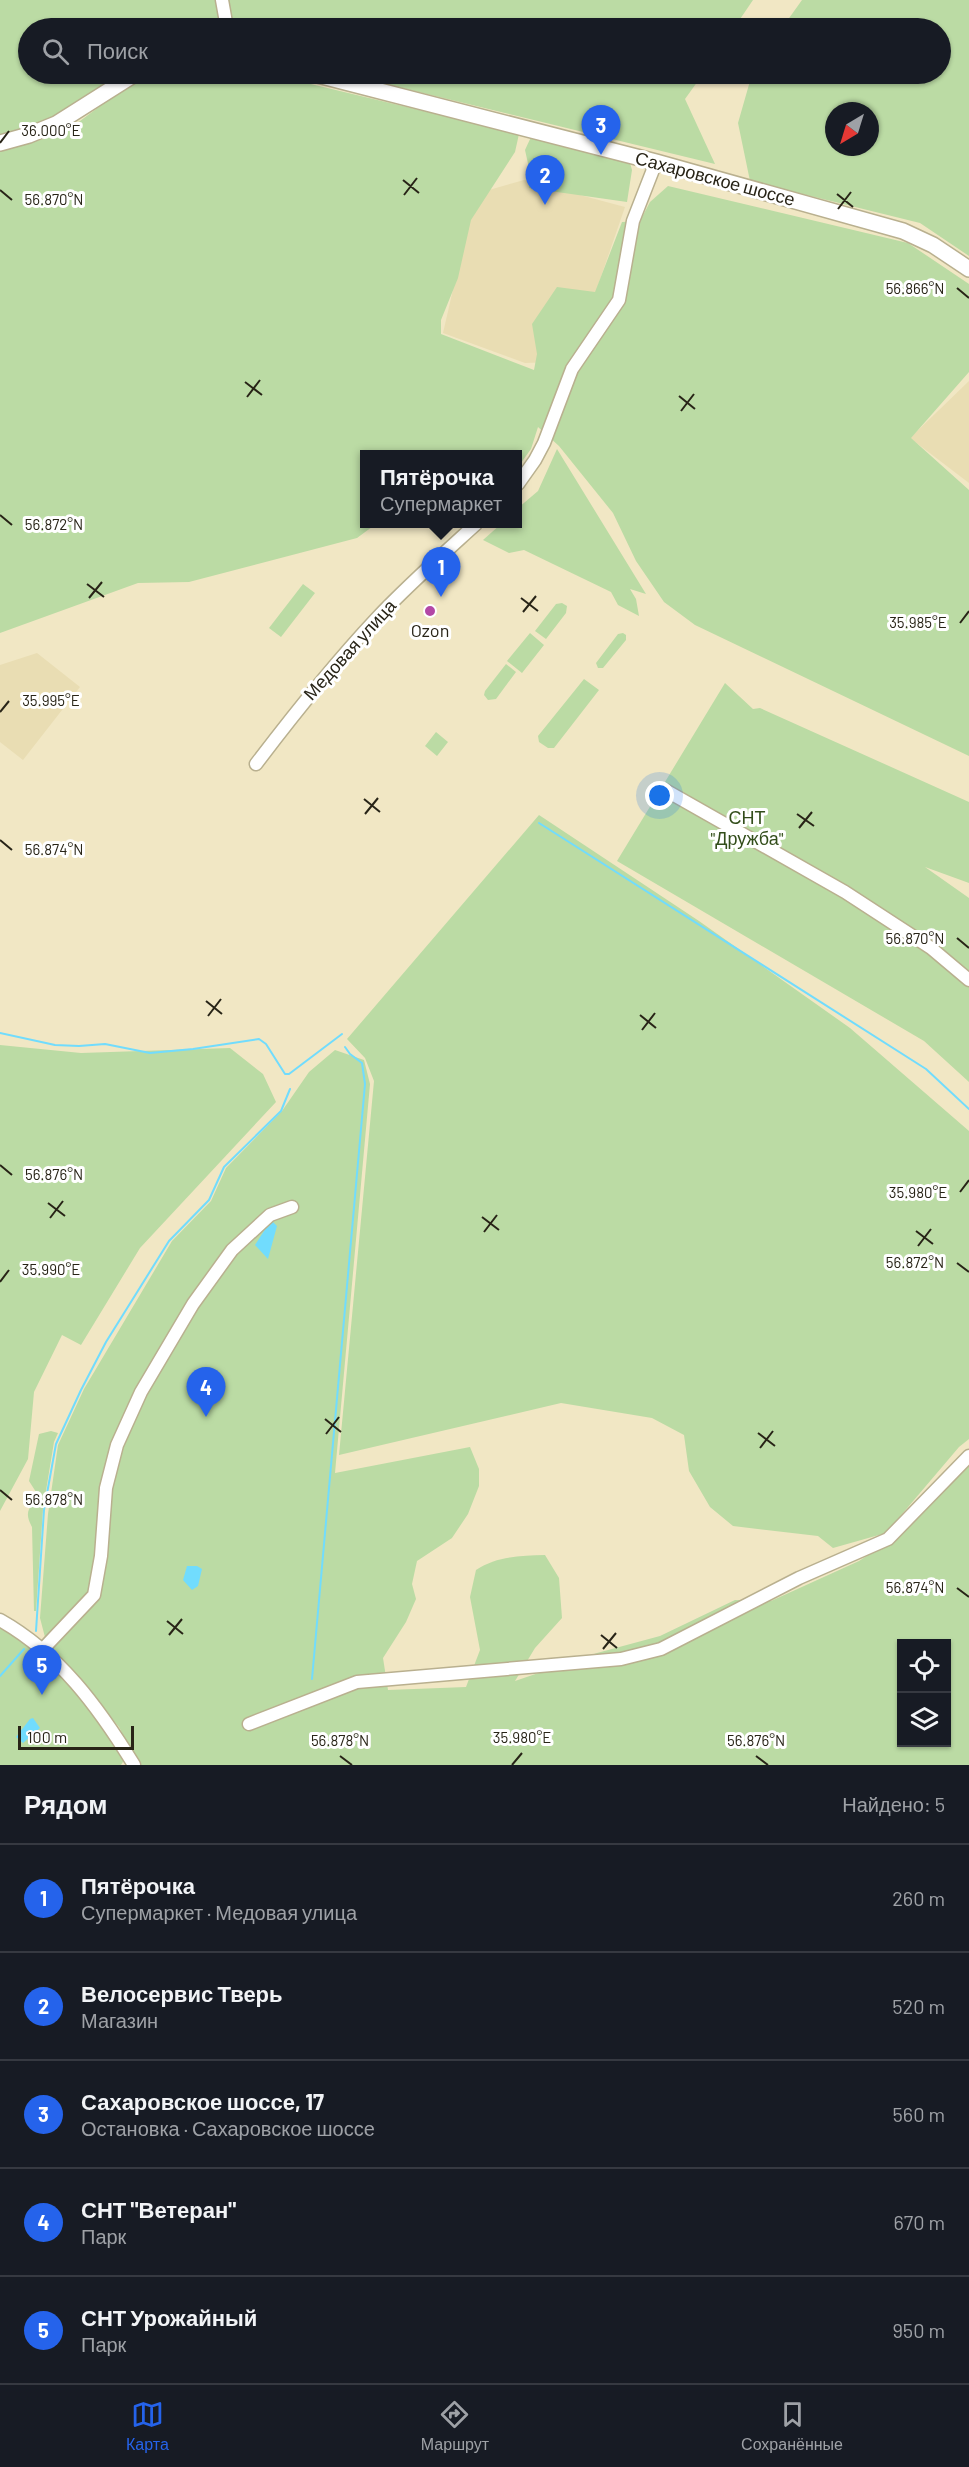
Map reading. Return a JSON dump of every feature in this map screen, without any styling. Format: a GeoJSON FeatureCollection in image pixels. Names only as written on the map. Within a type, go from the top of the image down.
{"type":"FeatureCollection","features":[{"type":"Feature","properties":{"kind":"main road"},"geometry":{"type":"LineString","coordinates":[[0,143],[30,135],[56,124],[119,84]]}},
{"type":"Feature","properties":{"kind":"main road","name":"Сахаровское шоссе"},"geometry":{"type":"LineString","coordinates":[[353,84],[656,162],[903,231],[933,245],[969,269]]}},
{"type":"Feature","properties":{"kind":"street"},"geometry":{"type":"LineString","coordinates":[[222,0],[225,18]]}},
{"type":"Feature","properties":{"kind":"street"},"geometry":{"type":"LineString","coordinates":[[522,478],[544,443],[572,369],[602,329],[619,300],[633,222],[656,162]]}},
{"type":"Feature","properties":{"kind":"street","name":"Медовая улица"},"geometry":{"type":"LineString","coordinates":[[256,764],[309,694],[353,643],[472,528]]}},
{"type":"Feature","properties":{"kind":"street"},"geometry":{"type":"LineString","coordinates":[[665,790],[845,891],[931,948],[969,980]]}},
{"type":"Feature","properties":{"kind":"street"},"geometry":{"type":"LineString","coordinates":[[43,1649],[94,1595],[101,1556],[106,1488],[117,1445],[141,1392],[193,1304],[232,1250],[270,1215],[292,1207]]}},
{"type":"Feature","properties":{"kind":"street"},"geometry":{"type":"LineString","coordinates":[[249,1724],[357,1682],[621,1659],[661,1649],[799,1578],[888,1539],[969,1456]]}},
{"type":"Feature","properties":{"kind":"street"},"geometry":{"type":"LineString","coordinates":[[0,1620],[43,1649],[103,1715],[134,1765]]}},
{"type":"Feature","properties":{"kind":"shaded area"},"geometry":{"type":"Polygon","coordinates":[[[524,180],[625,207],[594,297],[553,362],[525,363],[443,333],[475,194],[524,180]]]}},
{"type":"Feature","properties":{"kind":"shaded area"},"geometry":{"type":"Polygon","coordinates":[[[969,381],[969,483],[910,438],[969,381]]]}},
{"type":"Feature","properties":{"kind":"shaded area"},"geometry":{"type":"Polygon","coordinates":[[[37,653],[80,687],[23,760],[0,742],[0,665],[37,653]]]}},
{"type":"Feature","properties":{"kind":"green space"},"geometry":{"type":"Polygon","coordinates":[[[0,0],[220,0],[223,18],[18,18],[18,84],[107,84],[53,119],[26,130],[0,136],[0,0]]]}},
{"type":"Feature","properties":{"kind":"green space"},"geometry":{"type":"Polygon","coordinates":[[[224,0],[753,0],[741,18],[227,18],[224,0]]]}},
{"type":"Feature","properties":{"kind":"green space"},"geometry":{"type":"Polygon","coordinates":[[[802,0],[969,0],[969,256],[920,223],[750,181],[738,123],[749,84],[951,84],[951,18],[789,18],[802,0]]]}},
{"type":"Feature","properties":{"kind":"green space"},"geometry":{"type":"Polygon","coordinates":[[[130,84],[311,84],[519,134],[515,152],[471,220],[458,278],[441,320],[441,334],[534,370],[537,354],[532,324],[557,287],[595,292],[622,222],[640,221],[650,202],[668,186],[908,243],[969,284],[969,372],[911,438],[969,490],[969,756],[695,625],[664,602],[636,561],[613,513],[559,446],[538,427],[531,449],[522,461],[522,450],[360,450],[360,528],[371,528],[357,538],[189,582],[138,583],[0,633],[0,150],[40,140],[76,124],[130,84]]]}},
{"type":"Feature","properties":{"kind":"green space"},"geometry":{"type":"Polygon","coordinates":[[[386,84],[696,84],[685,99],[715,164],[386,84]]]}},
{"type":"Feature","properties":{"kind":"green space"},"geometry":{"type":"Polygon","coordinates":[[[531,137],[630,163],[632,170],[627,202],[529,188],[529,168],[525,150],[531,137]]]}},
{"type":"Feature","properties":{"kind":"green space"},"geometry":{"type":"Polygon","coordinates":[[[557,449],[646,594],[630,589],[636,599],[639,616],[618,605],[611,592],[524,550],[509,553],[483,540],[496,528],[522,528],[522,505],[538,491],[557,449]]]}},
{"type":"Feature","properties":{"kind":"green space"},"geometry":{"type":"Polygon","coordinates":[[[303,584],[315,593],[281,637],[269,628],[303,584]]]}},
{"type":"Feature","properties":{"kind":"green space"},"geometry":{"type":"Polygon","coordinates":[[[562,603],[567,606],[566,613],[546,639],[535,631],[556,604],[562,603]]]}},
{"type":"Feature","properties":{"kind":"green space"},"geometry":{"type":"Polygon","coordinates":[[[530,633],[544,645],[522,673],[507,661],[530,633]]]}},
{"type":"Feature","properties":{"kind":"green space"},"geometry":{"type":"Polygon","coordinates":[[[618,634],[626,635],[626,640],[603,668],[598,668],[596,663],[618,634]]]}},
{"type":"Feature","properties":{"kind":"green space"},"geometry":{"type":"Polygon","coordinates":[[[506,664],[516,672],[496,699],[488,700],[484,695],[485,691],[506,664]]]}},
{"type":"Feature","properties":{"kind":"green space"},"geometry":{"type":"Polygon","coordinates":[[[584,679],[599,690],[554,748],[548,748],[539,742],[538,736],[584,679]]]}},
{"type":"Feature","properties":{"kind":"green space","name":"СНТ \"Дружба\""},"geometry":{"type":"Polygon","coordinates":[[[725,683],[753,709],[760,708],[969,802],[969,883],[925,867],[969,898],[969,1082],[924,1041],[617,861],[725,683]]]}},
{"type":"Feature","properties":{"kind":"green space"},"geometry":{"type":"Polygon","coordinates":[[[436,732],[448,742],[437,756],[425,746],[436,732]]]}},
{"type":"Feature","properties":{"kind":"green space"},"geometry":{"type":"Polygon","coordinates":[[[539,815],[699,921],[850,1028],[969,1131],[969,1439],[959,1447],[886,1533],[833,1548],[818,1536],[733,1526],[710,1507],[689,1471],[684,1435],[652,1418],[561,1403],[339,1455],[374,1081],[365,1058],[347,1039],[539,815]]]}},
{"type":"Feature","properties":{"kind":"green space"},"geometry":{"type":"Polygon","coordinates":[[[0,1045],[81,1053],[230,1048],[263,1074],[276,1102],[140,1248],[81,1345],[62,1335],[34,1392],[28,1459],[0,1511],[0,1045]]]}},
{"type":"Feature","properties":{"kind":"green space"},"geometry":{"type":"Polygon","coordinates":[[[335,1050],[364,1060],[370,1084],[335,1473],[470,1447],[479,1469],[479,1486],[468,1514],[452,1538],[417,1561],[412,1584],[416,1599],[406,1622],[383,1658],[388,1690],[466,1687],[480,1650],[470,1597],[476,1570],[484,1565],[509,1558],[545,1555],[559,1578],[562,1618],[535,1648],[515,1681],[597,1653],[660,1636],[735,1600],[771,1601],[859,1561],[893,1539],[969,1463],[969,1765],[139,1765],[119,1727],[46,1641],[40,1618],[48,1514],[58,1445],[84,1389],[172,1241],[211,1201],[226,1168],[282,1111],[309,1072],[335,1050]]]}},
{"type":"Feature","properties":{"kind":"green space"},"geometry":{"type":"Polygon","coordinates":[[[51,1431],[58,1433],[54,1442],[43,1509],[36,1611],[34,1611],[32,1527],[28,1512],[36,1492],[29,1481],[39,1434],[51,1431]]]}},
{"type":"Feature","properties":{"kind":"green space"},"geometry":{"type":"Polygon","coordinates":[[[0,1624],[66,1675],[126,1757],[121,1765],[0,1765],[0,1624]]]}},
{"type":"Feature","properties":{"kind":"water"},"geometry":{"type":"Polygon","coordinates":[[[271,1220],[277,1226],[268,1259],[255,1245],[271,1220]]]}},
{"type":"Feature","properties":{"kind":"water"},"geometry":{"type":"Polygon","coordinates":[[[187,1566],[197,1566],[202,1569],[198,1586],[192,1590],[183,1580],[187,1566]]]}},
{"type":"Feature","properties":{"kind":"water"},"geometry":{"type":"Polygon","coordinates":[[[33,1718],[40,1728],[23,1743],[16,1737],[33,1718]]]}},
{"type":"Feature","properties":{"kind":"waterway"},"geometry":{"type":"LineString","coordinates":[[539,823],[926,1069],[969,1109]]}},
{"type":"Feature","properties":{"kind":"waterway"},"geometry":{"type":"LineString","coordinates":[[0,1033],[55,1045],[105,1044],[150,1053],[259,1039],[266,1044],[285,1074],[289,1074],[342,1034]]}},
{"type":"Feature","properties":{"kind":"waterway"},"geometry":{"type":"LineString","coordinates":[[312,1679],[365,1084],[362,1063],[345,1047]]}},
{"type":"Feature","properties":{"kind":"waterway"},"geometry":{"type":"LineString","coordinates":[[36,1631],[44,1510],[56,1444],[81,1390],[106,1342],[169,1241],[209,1200],[224,1167],[281,1111],[290,1089]]}},
{"type":"Feature","properties":{"kind":"waterway"},"geometry":{"type":"LineString","coordinates":[[0,1676],[24,1649]]}},
{"type":"Feature","properties":{"kind":"place","name":"Сахаровское шоссе, 17"},"geometry":{"type":"Point","coordinates":[601,155]}},
{"type":"Feature","properties":{"kind":"place","name":"Велосервис Тверь"},"geometry":{"type":"Point","coordinates":[545,205]}},
{"type":"Feature","properties":{"kind":"place","name":"Пятёрочка"},"geometry":{"type":"Point","coordinates":[441,597]}},
{"type":"Feature","properties":{"kind":"place","name":"Ozon"},"geometry":{"type":"Point","coordinates":[430,611]}},
{"type":"Feature","properties":{"kind":"place","name":"СНТ \"Ветеран\""},"geometry":{"type":"Point","coordinates":[206,1417]}},
{"type":"Feature","properties":{"kind":"place","name":"СНТ Урожайный"},"geometry":{"type":"Point","coordinates":[42,1695]}}]}
